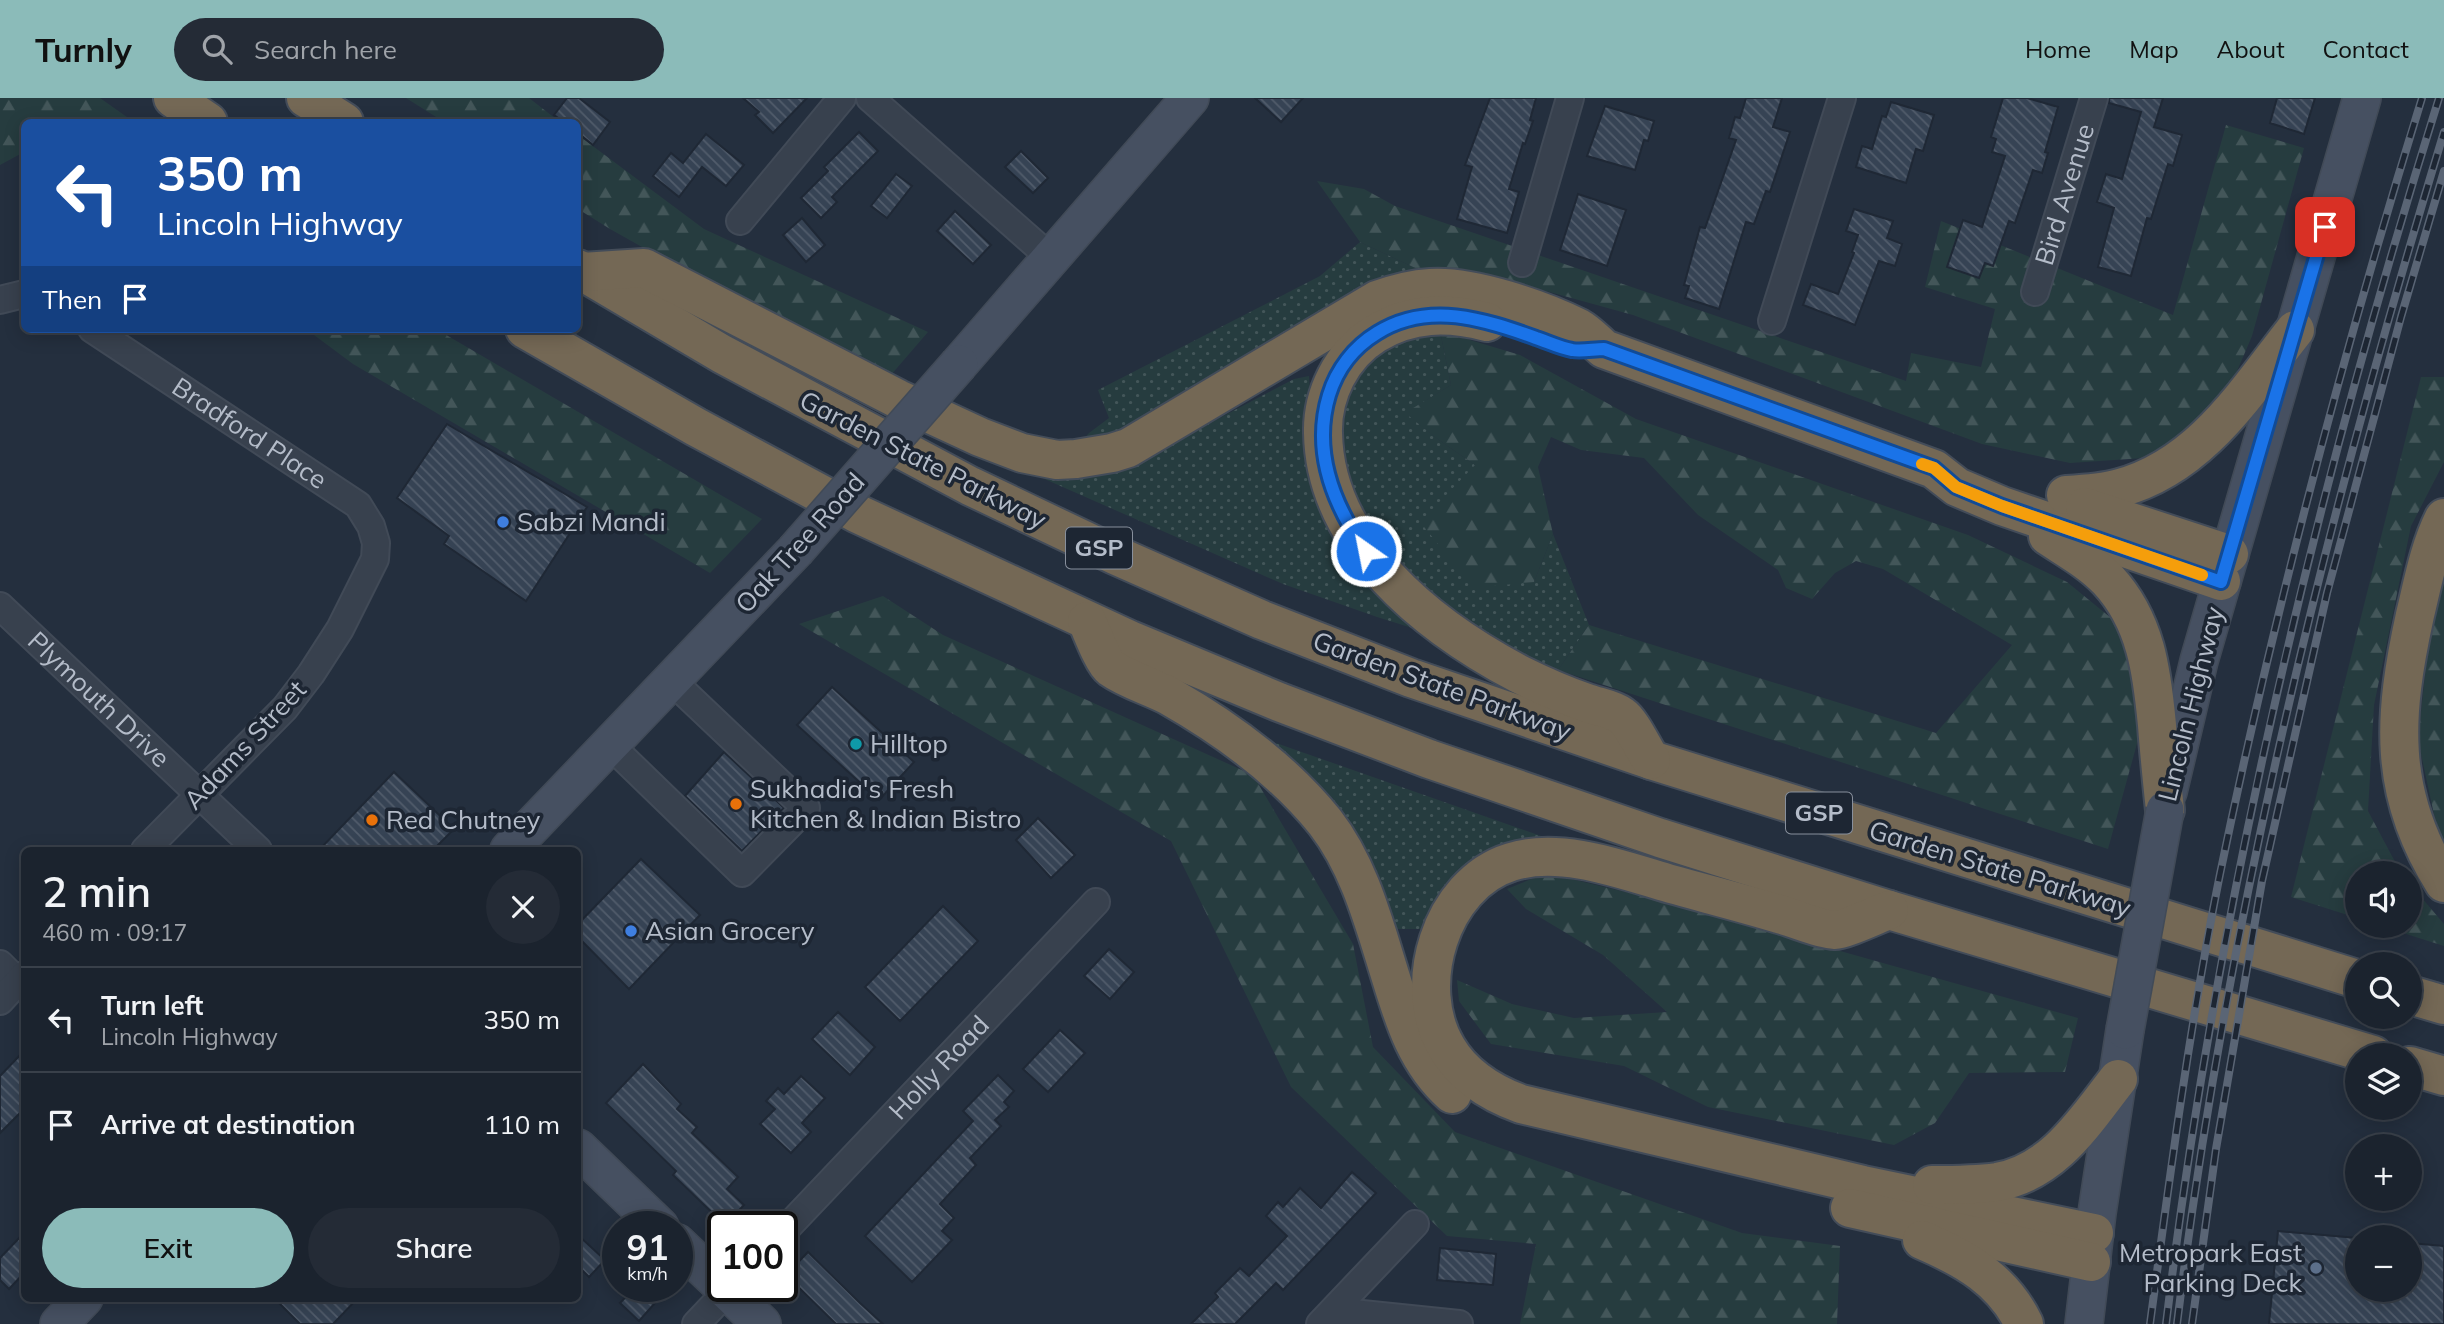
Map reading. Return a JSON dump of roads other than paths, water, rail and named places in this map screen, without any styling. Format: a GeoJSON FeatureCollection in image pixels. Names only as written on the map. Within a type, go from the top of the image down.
{"type":"FeatureCollection","features":[{"type":"Feature","properties":{"kind":"highway"},"geometry":{"type":"LineString","coordinates":[[173,98],[204,119]]}},
{"type":"Feature","properties":{"kind":"highway"},"geometry":{"type":"LineString","coordinates":[[306,98],[339,119]]}},
{"type":"Feature","properties":{"kind":"highway"},"geometry":{"type":"LineString","coordinates":[[581,271],[644,268],[898,399],[1012,449],[1056,460],[1095,457],[1128,448],[1377,300],[1414,289],[1449,289],[1500,298],[1581,329],[1604,349],[1934,468],[1956,487],[2002,506],[2225,568]]}},
{"type":"Feature","properties":{"kind":"highway","name":"Garden State Parkway"},"geometry":{"type":"LineString","coordinates":[[581,272],[805,400],[970,486],[1127,561],[1262,620],[1399,673],[1651,760],[2345,975]]}},
{"type":"Feature","properties":{"kind":"highway"},"geometry":{"type":"LineString","coordinates":[[1604,349],[1574,351],[1457,315],[1425,315],[1395,323],[1370,337],[1340,370],[1333,383],[1323,428],[1325,457],[1333,489],[1347,522],[1366,551],[1405,595],[1455,634],[1517,673],[1561,694],[1623,716],[1651,760]]}},
{"type":"Feature","properties":{"kind":"highway"},"geometry":{"type":"LineString","coordinates":[[2053,496],[2118,489],[2153,475],[2187,456],[2228,416],[2295,330]]}},
{"type":"Feature","properties":{"kind":"highway"},"geometry":{"type":"LineString","coordinates":[[532,333],[812,491],[1087,621],[1279,702],[1429,760],[1660,838],[1889,910],[2345,1047]]}},
{"type":"Feature","properties":{"kind":"highway"},"geometry":{"type":"LineString","coordinates":[[1934,468],[1968,466],[2053,496],[2225,568]]}},
{"type":"Feature","properties":{"kind":"highway"},"geometry":{"type":"LineString","coordinates":[[2002,506],[2087,561],[2108,580],[2133,614],[2151,669],[2165,810]]}},
{"type":"Feature","properties":{"kind":"highway"},"geometry":{"type":"LineString","coordinates":[[2444,518],[2425,572],[2407,655],[2398,747],[2406,799],[2414,824],[2444,883]]}},
{"type":"Feature","properties":{"kind":"highway"},"geometry":{"type":"LineString","coordinates":[[1087,621],[1109,667],[1180,703],[1238,740],[1295,788],[1325,822],[1347,856],[1363,892],[1411,1039],[1438,1081],[1460,1101],[1488,1117],[1542,1135],[1896,1220],[2093,1248]]}},
{"type":"Feature","properties":{"kind":"highway"},"geometry":{"type":"LineString","coordinates":[[1889,910],[1836,930],[1590,863],[1569,859],[1529,858],[1496,868],[1479,879],[1455,906],[1442,932],[1432,976],[1433,1015],[1447,1049],[1471,1077],[1500,1096],[1542,1110],[1863,1185],[2093,1248]]}},
{"type":"Feature","properties":{"kind":"highway"},"geometry":{"type":"LineString","coordinates":[[2422,999],[2444,1006]]}},
{"type":"Feature","properties":{"kind":"highway"},"geometry":{"type":"LineString","coordinates":[[2422,1070],[2444,1076]]}},
{"type":"Feature","properties":{"kind":"highway"},"geometry":{"type":"LineString","coordinates":[[1863,1185],[1996,1182],[2025,1173],[2060,1149],[2118,1079]]}},
{"type":"Feature","properties":{"kind":"highway"},"geometry":{"type":"LineString","coordinates":[[1896,1220],[1919,1238],[1953,1253],[1981,1270],[2004,1292],[2024,1324]]}},
{"type":"Feature","properties":{"kind":"street"},"geometry":{"type":"LineString","coordinates":[[740,221],[842,98]]}},
{"type":"Feature","properties":{"kind":"street"},"geometry":{"type":"LineString","coordinates":[[870,98],[1052,259]]}},
{"type":"Feature","properties":{"kind":"street","name":"Oak Tree Road"},"geometry":{"type":"LineString","coordinates":[[512,847],[795,551],[1191,98]]}},
{"type":"Feature","properties":{"kind":"street"},"geometry":{"type":"LineString","coordinates":[[1522,263],[1570,98]]}},
{"type":"Feature","properties":{"kind":"street"},"geometry":{"type":"LineString","coordinates":[[1772,321],[1842,98]]}},
{"type":"Feature","properties":{"kind":"street","name":"Bird Avenue"},"geometry":{"type":"LineString","coordinates":[[2035,292],[2094,98]]}},
{"type":"Feature","properties":{"kind":"street","name":"Lincoln Highway"},"geometry":{"type":"LineString","coordinates":[[2084,1324],[2125,1030],[2186,710],[2362,98]]}},
{"type":"Feature","properties":{"kind":"street"},"geometry":{"type":"LineString","coordinates":[[0,300],[21,295]]}},
{"type":"Feature","properties":{"kind":"street","name":"Bradford Place"},"geometry":{"type":"LineString","coordinates":[[98,333],[358,505],[371,526],[376,543],[375,559]]}},
{"type":"Feature","properties":{"kind":"street","name":"Adams Street"},"geometry":{"type":"LineString","coordinates":[[148,847],[285,708],[340,629],[375,559]]}},
{"type":"Feature","properties":{"kind":"street","name":"Plymouth Drive"},"geometry":{"type":"LineString","coordinates":[[0,606],[255,847]]}},
{"type":"Feature","properties":{"kind":"street"},"geometry":{"type":"LineString","coordinates":[[610,745],[742,873],[806,808],[671,680]]}},
{"type":"Feature","properties":{"kind":"street","name":"Holly Road"},"geometry":{"type":"LineString","coordinates":[[798,1216],[1096,902]]}},
{"type":"Feature","properties":{"kind":"street"},"geometry":{"type":"LineString","coordinates":[[581,1151],[643,1211]]}},
{"type":"Feature","properties":{"kind":"street"},"geometry":{"type":"LineString","coordinates":[[1326,1317],[1415,1224]]}},
{"type":"Feature","properties":{"kind":"street"},"geometry":{"type":"LineString","coordinates":[[693,1257],[707,1270]]}},
{"type":"Feature","properties":{"kind":"street"},"geometry":{"type":"LineString","coordinates":[[59,1324],[80,1302]]}},
{"type":"Feature","properties":{"kind":"street"},"geometry":{"type":"LineString","coordinates":[[696,1324],[717,1302]]}},
{"type":"Feature","properties":{"kind":"street"},"geometry":{"type":"LineString","coordinates":[[741,1302],[762,1324]]}},
{"type":"Feature","properties":{"kind":"street"},"geometry":{"type":"LineString","coordinates":[[1326,1317],[1459,1324]]}},
{"type":"Feature","properties":{"kind":"railway"},"geometry":{"type":"LineString","coordinates":[[2150,1324],[2199,986],[2241,776],[2312,483],[2422,98]]}},
{"type":"Feature","properties":{"kind":"railway"},"geometry":{"type":"LineString","coordinates":[[2166,1324],[2212,1012],[2274,705],[2350,400],[2439,98]]}},
{"type":"Feature","properties":{"kind":"railway"},"geometry":{"type":"LineString","coordinates":[[2177,1324],[2223,1022],[2285,722],[2359,426],[2444,132]]}},
{"type":"Feature","properties":{"kind":"railway"},"geometry":{"type":"LineString","coordinates":[[2192,1324],[2216,1149],[2262,881],[2327,593],[2401,317],[2444,171]]}},
{"type":"Feature","properties":{"kind":"place","name":"Sabzi Mandi"},"geometry":{"type":"Point","coordinates":[503,522]}},
{"type":"Feature","properties":{"kind":"place","name":"Hilltop"},"geometry":{"type":"Point","coordinates":[856,744]}},
{"type":"Feature","properties":{"kind":"place","name":"Sukhadia's Fresh Kitchen & Indian Bistro"},"geometry":{"type":"Point","coordinates":[736,804]}},
{"type":"Feature","properties":{"kind":"place","name":"Red Chutney"},"geometry":{"type":"Point","coordinates":[372,820]}},
{"type":"Feature","properties":{"kind":"place","name":"Asian Grocery"},"geometry":{"type":"Point","coordinates":[631,931]}},
{"type":"Feature","properties":{"kind":"place","name":"Metropark East Parking Deck"},"geometry":{"type":"Point","coordinates":[2316,1268]}}]}
